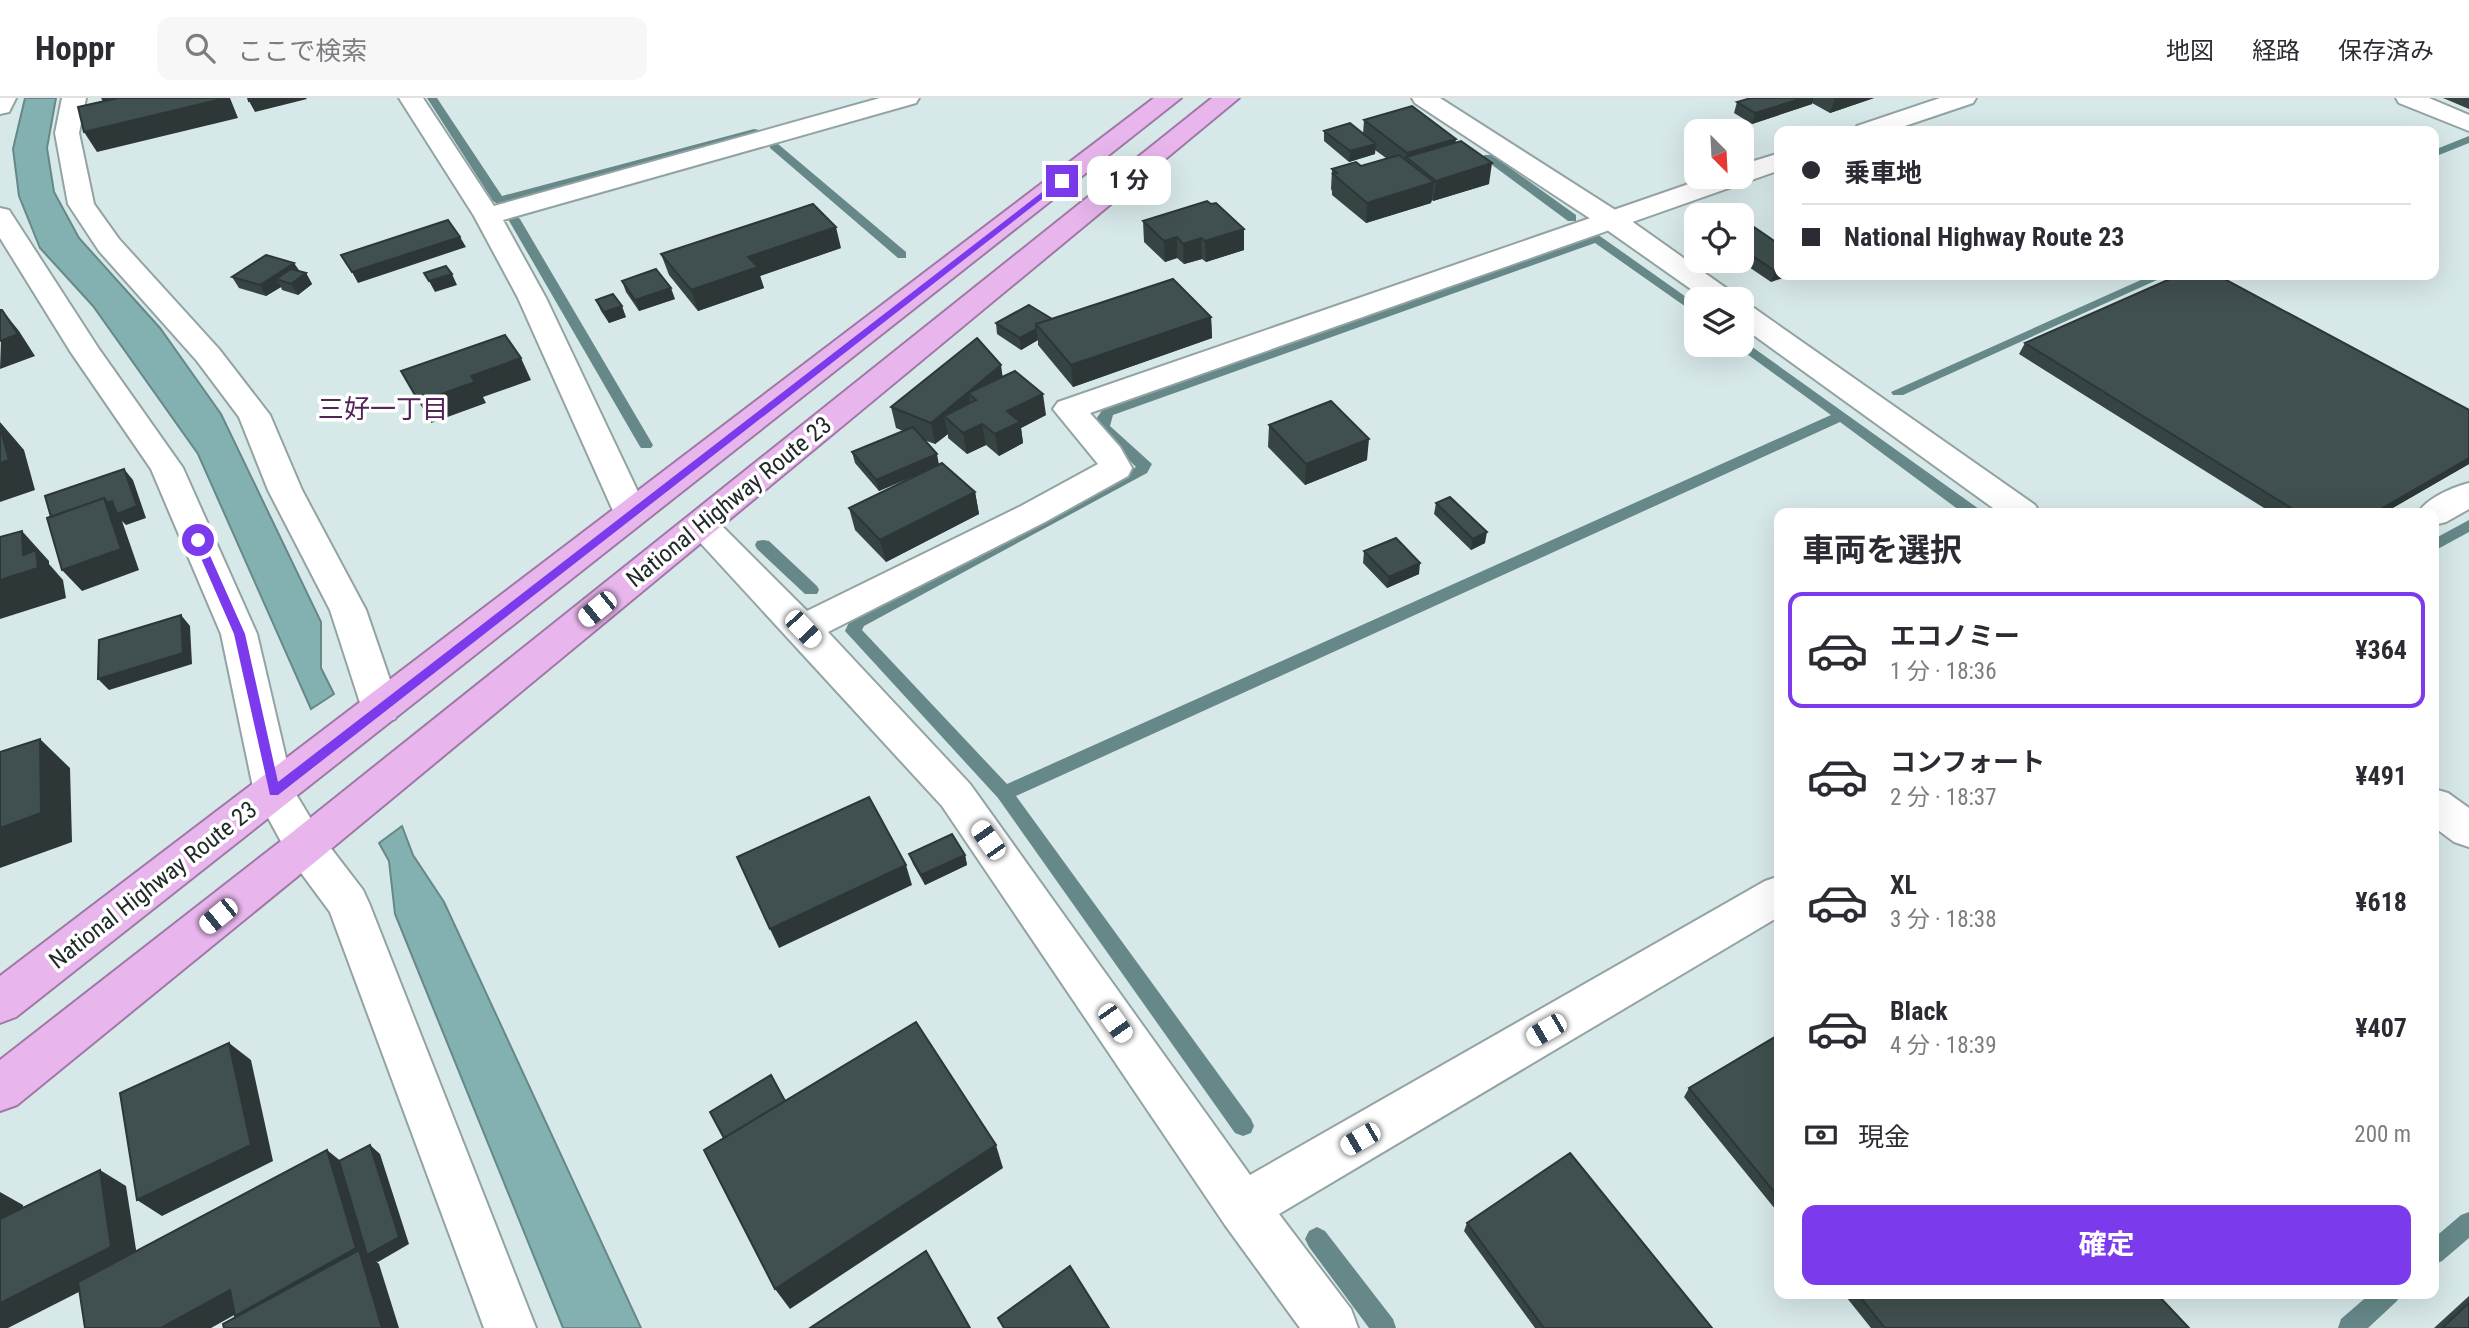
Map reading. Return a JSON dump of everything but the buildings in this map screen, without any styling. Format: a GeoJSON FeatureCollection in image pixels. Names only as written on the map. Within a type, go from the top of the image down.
{"type":"FeatureCollection","features":[{"type":"Feature","properties":{"kind":"highway","name":"National Highway Route 23"},"geometry":{"type":"LineString","coordinates":[[0,1003],[1169,98]]}},
{"type":"Feature","properties":{"kind":"highway","name":"National Highway Route 23"},"geometry":{"type":"LineString","coordinates":[[0,1089],[1227,98]]}},
{"type":"Feature","properties":{"kind":"street"},"geometry":{"type":"LineString","coordinates":[[0,107],[4,98]]}},
{"type":"Feature","properties":{"kind":"street"},"geometry":{"type":"LineString","coordinates":[[74,98],[66,133],[81,204],[109,245],[208,355],[254,415],[285,490],[348,610],[381,709]]}},
{"type":"Feature","properties":{"kind":"street"},"geometry":{"type":"LineString","coordinates":[[411,98],[487,216],[532,298],[631,513]]}},
{"type":"Feature","properties":{"kind":"street"},"geometry":{"type":"LineString","coordinates":[[487,216],[908,98]]}},
{"type":"Feature","properties":{"kind":"street"},"geometry":{"type":"LineString","coordinates":[[1424,98],[1610,219],[1706,287]]}},
{"type":"Feature","properties":{"kind":"street"},"geometry":{"type":"LineString","coordinates":[[1882,126],[1964,98]]}},
{"type":"Feature","properties":{"kind":"street"},"geometry":{"type":"LineString","coordinates":[[2408,98],[2469,124]]}},
{"type":"Feature","properties":{"kind":"street"},"geometry":{"type":"LineString","coordinates":[[1754,170],[1774,163]]}},
{"type":"Feature","properties":{"kind":"street"},"geometry":{"type":"LineString","coordinates":[[803,629],[1033,514],[1116,468],[1109,454],[1069,409],[1698,189]]}},
{"type":"Feature","properties":{"kind":"street"},"geometry":{"type":"LineString","coordinates":[[0,216],[85,351],[167,468],[239,634],[274,792],[304,846],[348,903],[510,1328]]}},
{"type":"Feature","properties":{"kind":"street"},"geometry":{"type":"LineString","coordinates":[[1754,321],[2016,508]]}},
{"type":"Feature","properties":{"kind":"street"},"geometry":{"type":"LineString","coordinates":[[2439,511],[2469,494]]}},
{"type":"Feature","properties":{"kind":"street"},"geometry":{"type":"LineString","coordinates":[[701,524],[803,629],[956,795],[1243,1207],[1332,1328]]}},
{"type":"Feature","properties":{"kind":"street"},"geometry":{"type":"LineString","coordinates":[[2439,809],[2469,830]]}},
{"type":"Feature","properties":{"kind":"street"},"geometry":{"type":"LineString","coordinates":[[1243,1207],[1774,897]]}},
{"type":"Feature","properties":{"kind":"water"},"geometry":{"type":"Polygon","coordinates":[[[25,98],[56,98],[47,148],[54,192],[79,238],[160,328],[221,414],[321,622],[321,668],[334,694],[311,709],[198,454],[93,306],[40,248],[19,196],[13,149],[25,98]]]}},
{"type":"Feature","properties":{"kind":"water"},"geometry":{"type":"Polygon","coordinates":[[[402,826],[413,855],[444,902],[641,1328],[563,1328],[395,914],[389,861],[379,843],[402,826]]]}},
{"type":"Feature","properties":{"kind":"waterway"},"geometry":{"type":"LineString","coordinates":[[432,98],[499,201],[758,131]]}},
{"type":"Feature","properties":{"kind":"waterway"},"geometry":{"type":"LineString","coordinates":[[2439,152],[2469,139]]}},
{"type":"Feature","properties":{"kind":"waterway"},"geometry":{"type":"LineString","coordinates":[[774,146],[902,255]]}},
{"type":"Feature","properties":{"kind":"waterway"},"geometry":{"type":"LineString","coordinates":[[1488,157],[1572,218]]}},
{"type":"Feature","properties":{"kind":"waterway"},"geometry":{"type":"LineString","coordinates":[[514,219],[646,445]]}},
{"type":"Feature","properties":{"kind":"waterway"},"geometry":{"type":"LineString","coordinates":[[1004,793],[853,631],[857,622],[1142,470],[1145,464],[1103,427],[1103,419],[1108,412],[1597,238],[1684,301]]}},
{"type":"Feature","properties":{"kind":"waterway"},"geometry":{"type":"LineString","coordinates":[[1898,392],[2151,280]]}},
{"type":"Feature","properties":{"kind":"waterway"},"geometry":{"type":"LineString","coordinates":[[1754,352],[1841,416]]}},
{"type":"Feature","properties":{"kind":"waterway"},"geometry":{"type":"LineString","coordinates":[[1004,793],[1841,416]]}},
{"type":"Feature","properties":{"kind":"waterway"},"geometry":{"type":"LineString","coordinates":[[1841,416],[1967,508]]}},
{"type":"Feature","properties":{"kind":"waterway"},"geometry":{"type":"LineString","coordinates":[[2439,543],[2469,525]]}},
{"type":"Feature","properties":{"kind":"waterway"},"geometry":{"type":"LineString","coordinates":[[763,545],[811,590]]}},
{"type":"Feature","properties":{"kind":"waterway"},"geometry":{"type":"LineString","coordinates":[[1004,793],[1243,1126]]}},
{"type":"Feature","properties":{"kind":"waterway"},"geometry":{"type":"LineString","coordinates":[[2439,1249],[2469,1223]]}},
{"type":"Feature","properties":{"kind":"waterway"},"geometry":{"type":"LineString","coordinates":[[1317,1239],[1384,1328]]}},
{"type":"Feature","properties":{"kind":"waterway"},"geometry":{"type":"LineString","coordinates":[[2350,1328],[2382,1299]]}},
{"type":"Feature","properties":{"kind":"district","name":"三好一丁目"},"geometry":{"type":"Point","coordinates":[383,409]}},
{"type":"Feature","properties":{"kind":"route"},"geometry":{"type":"LineString","coordinates":[[198,540],[239,634],[274,792],[1062,181]]}}]}
